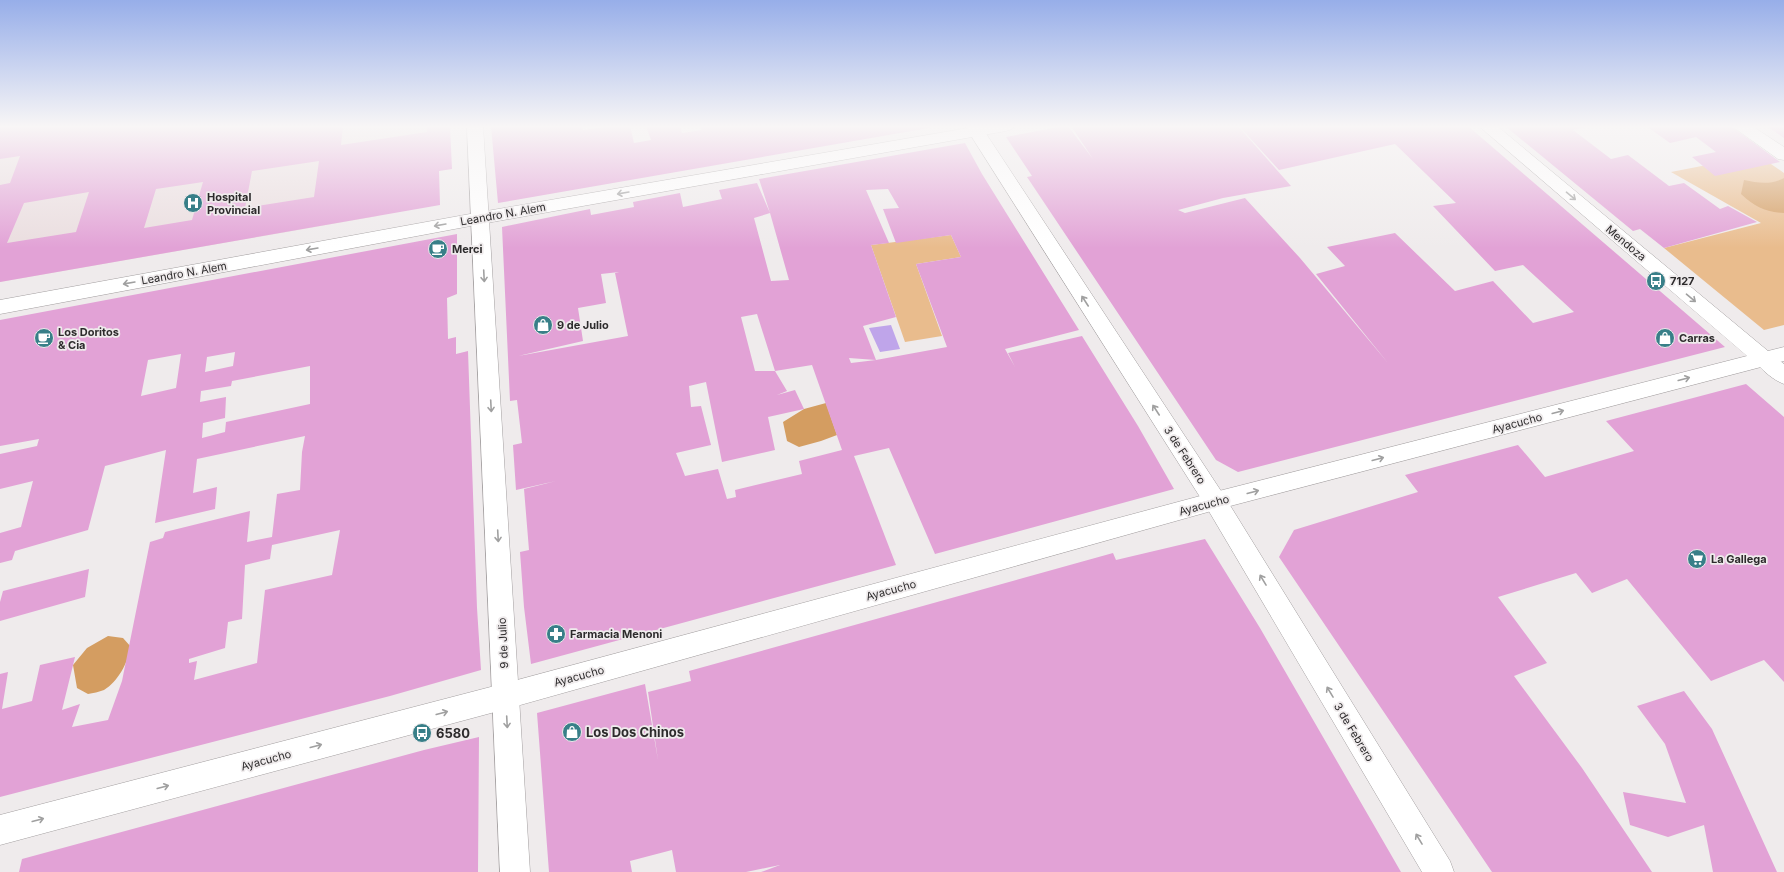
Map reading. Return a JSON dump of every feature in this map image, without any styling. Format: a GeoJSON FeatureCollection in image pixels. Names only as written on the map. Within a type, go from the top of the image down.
{"type":"FeatureCollection","features":[{"type":"Feature","properties":{"kind":"main road","name":"9 de Julio"},"geometry":{"type":"LineString","coordinates":[[478,167],[515,872]]}},
{"type":"Feature","properties":{"kind":"main road","name":"Leandro N. Alem"},"geometry":{"type":"LineString","coordinates":[[0,307],[762,167]]}},
{"type":"Feature","properties":{"kind":"main road","name":"3 de Febrero"},"geometry":{"type":"LineString","coordinates":[[999,167],[1215,501],[1440,872]]}},
{"type":"Feature","properties":{"kind":"main road","name":"Mendoza"},"geometry":{"type":"LineString","coordinates":[[1538,167],[1774,356],[1784,376]]}},
{"type":"Feature","properties":{"kind":"main road","name":"Ayacucho"},"geometry":{"type":"LineString","coordinates":[[0,830],[506,696],[1215,501],[1774,356]]}},
{"type":"Feature","properties":{"kind":"shaded area","name":"Hospital Provincial"},"geometry":{"type":"Polygon","coordinates":[[[0,167],[415,167],[378,204],[378,216],[0,282],[0,167]]]}},
{"type":"Feature","properties":{"kind":"shaded area"},"geometry":{"type":"Polygon","coordinates":[[[1698,167],[1775,167],[1784,173],[1784,325],[1764,330],[1664,248],[1761,223],[1671,172],[1698,167]]]}},
{"type":"Feature","properties":{"kind":"shaded area"},"geometry":{"type":"Polygon","coordinates":[[[1784,178],[1784,213],[1761,208],[1741,194],[1744,180],[1764,183],[1774,182],[1784,178]]]}},
{"type":"Feature","properties":{"kind":"shaded area"},"geometry":{"type":"Polygon","coordinates":[[[951,235],[961,257],[916,264],[942,336],[905,342],[871,245],[951,235]]]}},
{"type":"Feature","properties":{"kind":"shaded area"},"geometry":{"type":"Polygon","coordinates":[[[891,325],[900,349],[880,352],[869,328],[891,325]]]}},
{"type":"Feature","properties":{"kind":"shaded area"},"geometry":{"type":"Polygon","coordinates":[[[826,403],[837,435],[799,447],[787,441],[783,422],[804,409],[826,403]]]}},
{"type":"Feature","properties":{"kind":"shaded area"},"geometry":{"type":"Polygon","coordinates":[[[108,636],[123,638],[131,647],[127,659],[122,671],[114,682],[102,691],[88,694],[77,688],[73,665],[87,648],[108,636]]]}},
{"type":"Feature","properties":{"kind":"building"},"geometry":{"type":"Polygon","coordinates":[[[16,167],[281,167],[252,171],[245,208],[314,197],[318,167],[452,167],[452,169],[439,171],[440,205],[0,282],[0,185],[10,183],[16,167]],[[203,182],[156,189],[144,228],[192,220],[203,182]],[[89,192],[24,203],[7,243],[76,232],[89,192]]]}},
{"type":"Feature","properties":{"kind":"building"},"geometry":{"type":"Polygon","coordinates":[[[495,167],[706,167],[498,203],[495,167]]]}},
{"type":"Feature","properties":{"kind":"building"},"geometry":{"type":"Polygon","coordinates":[[[829,167],[978,167],[1079,330],[1005,349],[1015,367],[1008,353],[1082,336],[1138,426],[1174,489],[935,554],[889,448],[854,456],[896,565],[531,664],[524,607],[520,552],[529,550],[524,489],[556,481],[516,490],[513,445],[522,443],[517,400],[510,401],[502,227],[590,209],[591,215],[634,207],[633,202],[680,193],[683,207],[722,199],[719,190],[757,183],[770,213],[759,179],[829,167]],[[888,189],[866,190],[889,243],[871,245],[896,317],[863,326],[876,360],[947,347],[916,264],[961,257],[951,235],[896,243],[883,209],[899,208],[888,189]],[[770,213],[754,218],[771,281],[789,280],[770,213]],[[619,272],[601,274],[606,303],[578,308],[583,341],[518,356],[628,336],[615,273],[619,272]],[[757,314],[741,317],[755,371],[775,371],[757,314]],[[849,358],[851,363],[876,360],[849,358]],[[812,365],[775,371],[787,391],[777,395],[795,390],[804,409],[768,417],[775,450],[722,462],[706,382],[689,386],[691,407],[701,406],[711,445],[676,453],[685,476],[718,469],[727,499],[736,497],[735,490],[802,474],[799,461],[842,450],[812,365]]]}},
{"type":"Feature","properties":{"kind":"building"},"geometry":{"type":"Polygon","coordinates":[[[1026,167],[1274,167],[1291,186],[1223,198],[1178,210],[1185,213],[1245,198],[1300,258],[1388,363],[1316,274],[1345,266],[1327,247],[1395,233],[1455,291],[1493,281],[1533,323],[1574,312],[1523,265],[1495,271],[1433,206],[1456,203],[1418,167],[1515,167],[1725,347],[1238,472],[1216,460],[1027,177],[1032,176],[1026,167]]]}},
{"type":"Feature","properties":{"kind":"building"},"geometry":{"type":"Polygon","coordinates":[[[1276,167],[1294,167],[1279,170],[1276,167]]]}},
{"type":"Feature","properties":{"kind":"building"},"geometry":{"type":"Polygon","coordinates":[[[1555,167],[1643,167],[1669,186],[1684,183],[1720,209],[1728,206],[1757,222],[1664,248],[1640,229],[1633,231],[1555,167]]]}},
{"type":"Feature","properties":{"kind":"building"},"geometry":{"type":"Polygon","coordinates":[[[1704,167],[1758,167],[1715,176],[1704,167]]]}},
{"type":"Feature","properties":{"kind":"building"},"geometry":{"type":"Polygon","coordinates":[[[457,234],[457,294],[447,298],[448,339],[456,337],[456,354],[468,351],[477,608],[481,670],[390,696],[0,797],[0,674],[8,672],[2,709],[32,701],[40,665],[75,657],[62,710],[80,704],[72,727],[108,720],[122,681],[150,542],[163,538],[165,532],[250,511],[247,542],[272,537],[277,494],[300,490],[302,452],[305,436],[197,459],[193,493],[217,487],[215,509],[155,523],[166,450],[105,466],[88,530],[15,551],[12,560],[0,563],[0,533],[21,527],[33,481],[0,489],[0,454],[37,446],[39,439],[0,446],[0,320],[457,234]],[[235,352],[207,357],[205,372],[233,366],[235,352]],[[181,354],[148,360],[141,396],[176,388],[181,354]],[[310,366],[232,381],[231,386],[201,391],[200,402],[226,397],[225,418],[203,423],[202,438],[225,432],[226,422],[310,404],[310,366]],[[340,530],[272,545],[270,559],[245,565],[242,619],[228,622],[225,648],[189,659],[189,663],[197,661],[194,680],[257,663],[265,590],[332,575],[340,530]]]}},
{"type":"Feature","properties":{"kind":"building"},"geometry":{"type":"Polygon","coordinates":[[[1746,384],[1784,417],[1784,682],[1764,660],[1711,681],[1627,579],[1592,593],[1576,573],[1498,597],[1547,663],[1514,676],[1582,768],[1652,872],[1492,872],[1279,557],[1294,530],[1418,492],[1405,475],[1518,445],[1545,477],[1634,451],[1606,421],[1746,384]]]}},
{"type":"Feature","properties":{"kind":"building"},"geometry":{"type":"Polygon","coordinates":[[[1205,539],[1260,628],[1401,872],[761,872],[780,865],[746,872],[676,872],[672,850],[630,861],[632,872],[549,872],[537,713],[645,684],[658,760],[648,692],[691,681],[689,671],[1113,553],[1116,560],[1205,539]]]}},
{"type":"Feature","properties":{"kind":"building"},"geometry":{"type":"Polygon","coordinates":[[[89,569],[85,597],[0,621],[0,602],[3,591],[89,569]]]}},
{"type":"Feature","properties":{"kind":"building"},"geometry":{"type":"Polygon","coordinates":[[[1684,691],[1712,729],[1777,872],[1713,872],[1704,825],[1668,837],[1630,825],[1623,792],[1686,803],[1665,744],[1637,706],[1684,691]]]}},
{"type":"Feature","properties":{"kind":"building"},"geometry":{"type":"Polygon","coordinates":[[[479,737],[478,872],[19,872],[22,859],[424,750],[479,737]]]}},
{"type":"Feature","properties":{"kind":"place","name":"Hospital Provincial"},"geometry":{"type":"Point","coordinates":[193,203]}},
{"type":"Feature","properties":{"kind":"place","name":"Merci"},"geometry":{"type":"Point","coordinates":[438,249]}},
{"type":"Feature","properties":{"kind":"place","name":"7127"},"geometry":{"type":"Point","coordinates":[1656,281]}},
{"type":"Feature","properties":{"kind":"place","name":"9 de Julio"},"geometry":{"type":"Point","coordinates":[543,325]}},
{"type":"Feature","properties":{"kind":"place","name":"Los Doritos & Cia"},"geometry":{"type":"Point","coordinates":[44,338]}},
{"type":"Feature","properties":{"kind":"place","name":"Carras"},"geometry":{"type":"Point","coordinates":[1665,338]}},
{"type":"Feature","properties":{"kind":"place","name":"La Gallega"},"geometry":{"type":"Point","coordinates":[1697,559]}},
{"type":"Feature","properties":{"kind":"place","name":"Farmacia Menoni"},"geometry":{"type":"Point","coordinates":[556,634]}},
{"type":"Feature","properties":{"kind":"place","name":"Los Dos Chinos"},"geometry":{"type":"Point","coordinates":[572,732]}},
{"type":"Feature","properties":{"kind":"place","name":"6580"},"geometry":{"type":"Point","coordinates":[422,733]}}]}
